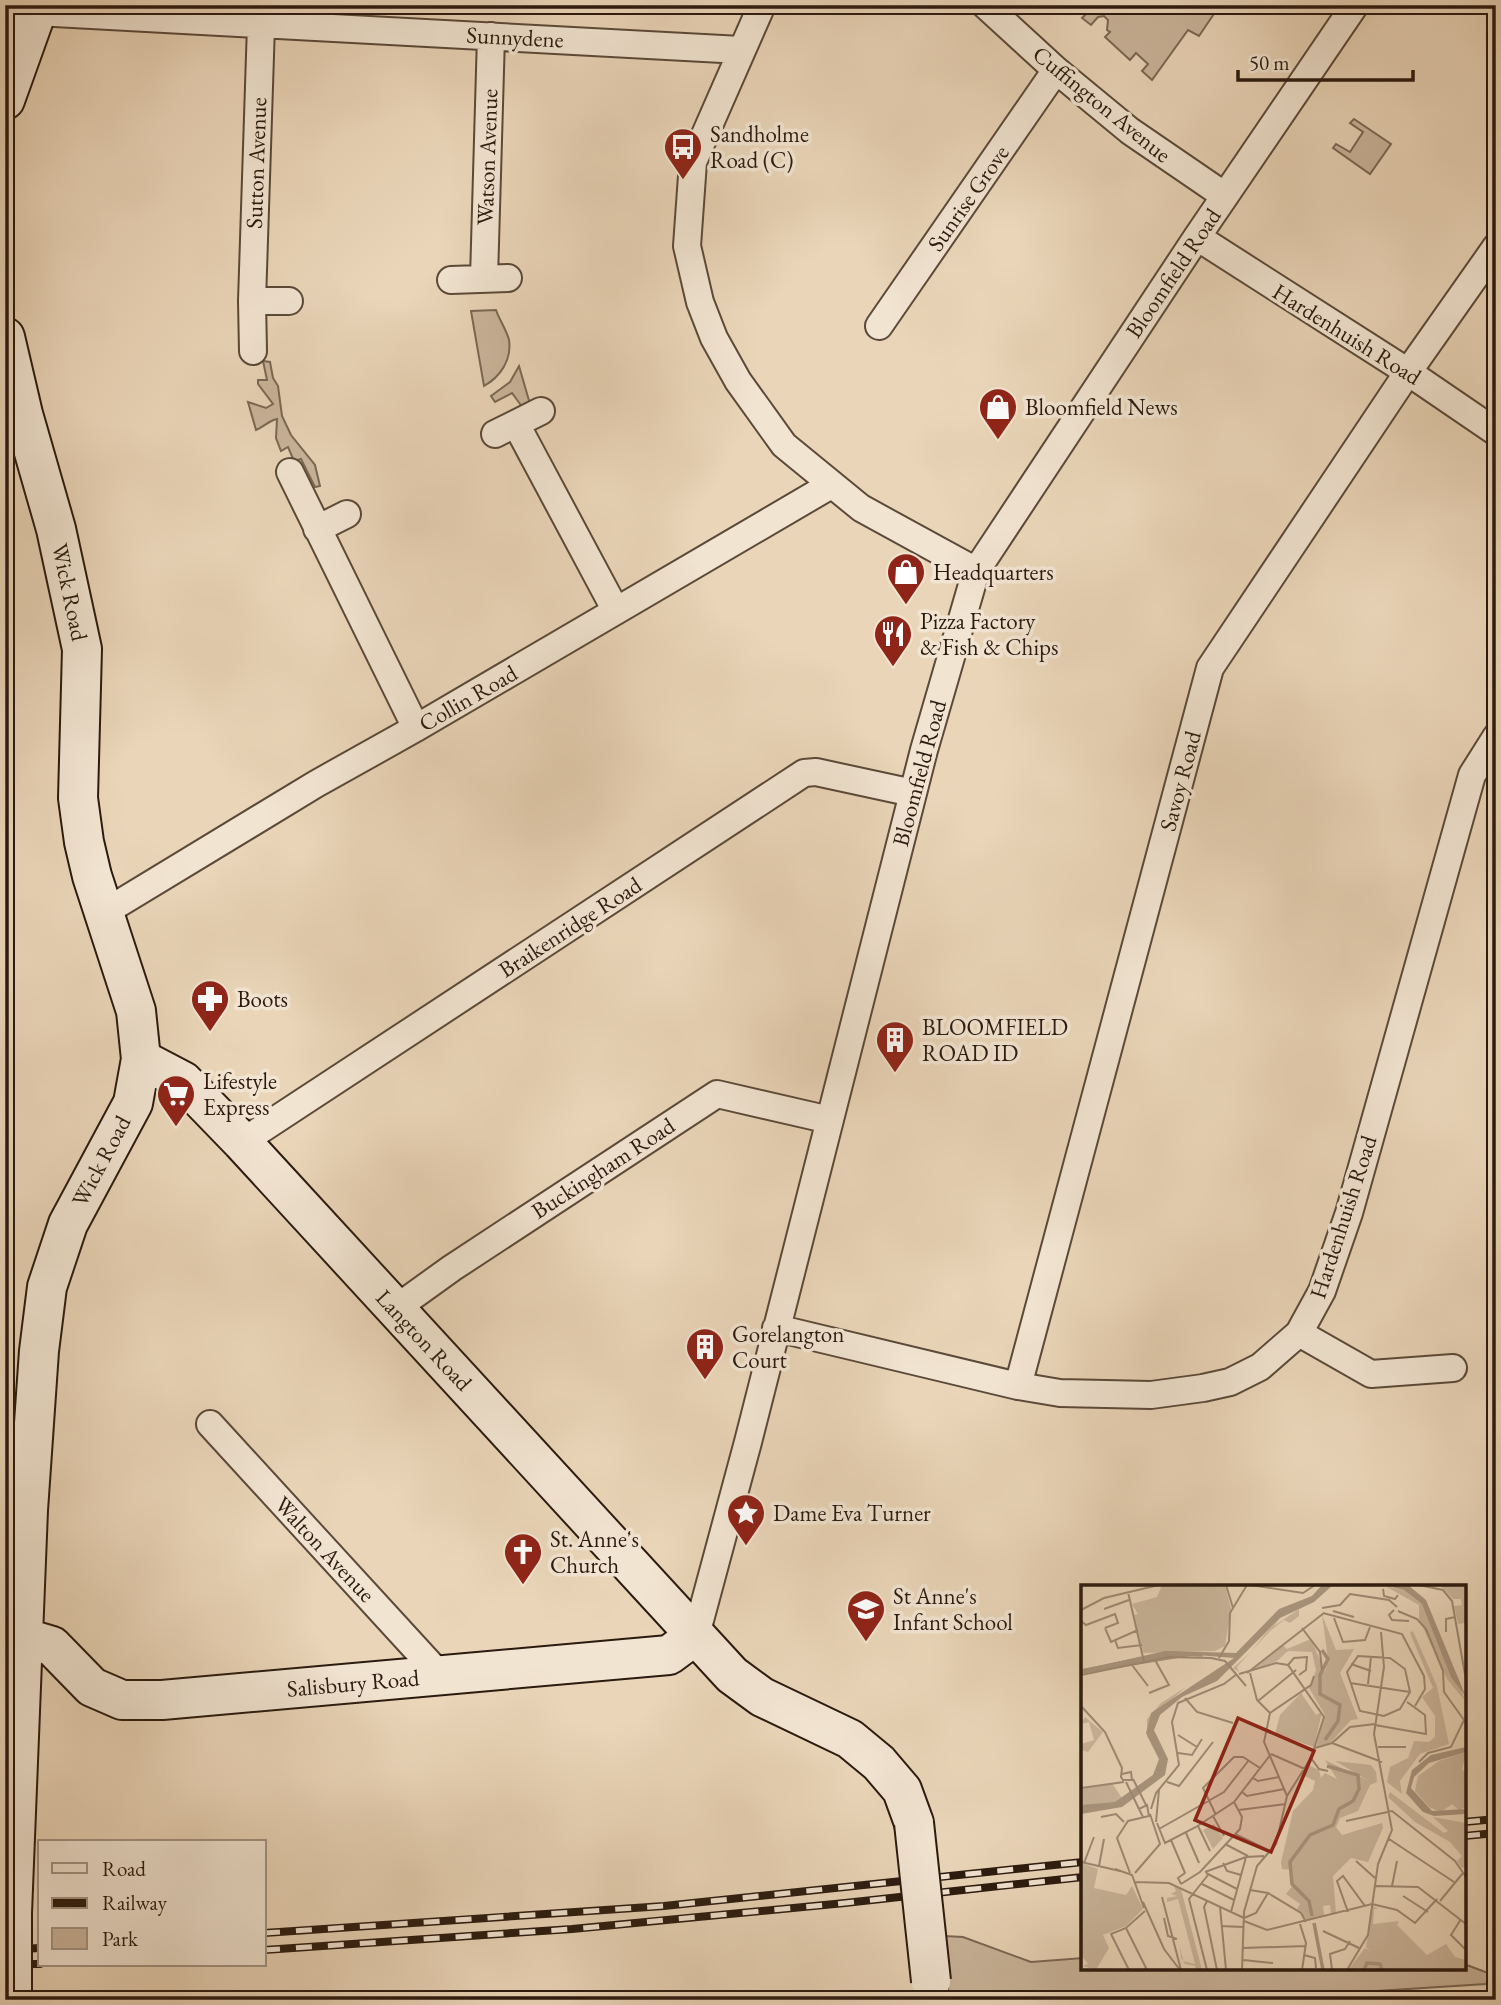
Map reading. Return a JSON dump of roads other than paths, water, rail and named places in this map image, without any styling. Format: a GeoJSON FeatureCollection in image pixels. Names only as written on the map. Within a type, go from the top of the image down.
{"type":"FeatureCollection","features":[{"type":"Feature","properties":{"kind":"street"},"geometry":{"type":"LineString","coordinates":[[762,5],[693,162],[687,246],[700,302],[713,338],[738,381],[784,445],[861,508],[976,571]]}},
{"type":"Feature","properties":{"kind":"street","name":"Cuffington Avenue"},"geometry":{"type":"LineString","coordinates":[[985,5],[1056,70],[1130,131],[1225,196]]}},
{"type":"Feature","properties":{"kind":"street","name":"Bloomfield Road"},"geometry":{"type":"LineString","coordinates":[[696,1636],[913,793],[976,571],[1197,237],[1355,5]]}},
{"type":"Feature","properties":{"kind":"street"},"geometry":{"type":"LineString","coordinates":[[5,100],[38,9]]}},
{"type":"Feature","properties":{"kind":"street","name":"Sunnydene"},"geometry":{"type":"LineString","coordinates":[[38,9],[261,25],[741,50]]}},
{"type":"Feature","properties":{"kind":"street","name":"Sutton Avenue"},"geometry":{"type":"LineString","coordinates":[[253,351],[252,301],[261,25]]}},
{"type":"Feature","properties":{"kind":"street","name":"Watson Avenue"},"geometry":{"type":"LineString","coordinates":[[451,280],[496,278],[491,36]]}},
{"type":"Feature","properties":{"kind":"street","name":"Sunrise Grove"},"geometry":{"type":"LineString","coordinates":[[879,326],[1056,70]]}},
{"type":"Feature","properties":{"kind":"street","name":"Hardenhuish Road"},"geometry":{"type":"LineString","coordinates":[[1197,237],[1408,372],[1496,432]]}},
{"type":"Feature","properties":{"kind":"street","name":"Savoy Road"},"geometry":{"type":"LineString","coordinates":[[1018,1386],[1210,668],[1408,372],[1496,247]]}},
{"type":"Feature","properties":{"kind":"street"},"geometry":{"type":"LineString","coordinates":[[252,301],[289,301]]}},
{"type":"Feature","properties":{"kind":"street","name":"Wick Road"},"geometry":{"type":"LineString","coordinates":[[5,337],[23,414],[56,529],[82,649],[78,798],[92,876],[136,1011],[141,1059],[133,1103],[68,1224],[47,1287],[39,1351],[28,1510],[24,1638],[10,1853],[12,2000]]}},
{"type":"Feature","properties":{"kind":"street"},"geometry":{"type":"LineString","coordinates":[[541,411],[506,429],[616,611]]}},
{"type":"Feature","properties":{"kind":"street"},"geometry":{"type":"LineString","coordinates":[[290,472],[416,728]]}},
{"type":"Feature","properties":{"kind":"street","name":"Collin Road"},"geometry":{"type":"LineString","coordinates":[[105,912],[316,784],[831,485]]}},
{"type":"Feature","properties":{"kind":"street"},"geometry":{"type":"LineString","coordinates":[[317,529],[347,514]]}},
{"type":"Feature","properties":{"kind":"street","name":"Hardenhuish Road"},"geometry":{"type":"LineString","coordinates":[[776,1328],[1018,1386],[1060,1393],[1152,1395],[1230,1382],[1260,1367],[1299,1333],[1322,1291],[1349,1213],[1472,775],[1496,737]]}},
{"type":"Feature","properties":{"kind":"street","name":"Braikenridge Road"},"geometry":{"type":"LineString","coordinates":[[242,1142],[804,773],[816,772],[913,793]]}},
{"type":"Feature","properties":{"kind":"street","name":"Langton Road"},"geometry":{"type":"LineString","coordinates":[[141,1059],[183,1081],[242,1142],[732,1675],[762,1697],[850,1739],[879,1763],[902,1790],[914,1822],[932,1990]]}},
{"type":"Feature","properties":{"kind":"street","name":"Buckingham Road"},"geometry":{"type":"LineString","coordinates":[[395,1309],[452,1268],[717,1094],[830,1120]]}},
{"type":"Feature","properties":{"kind":"street"},"geometry":{"type":"LineString","coordinates":[[1299,1333],[1371,1374],[1453,1368]]}},
{"type":"Feature","properties":{"kind":"street","name":"Walton Avenue"},"geometry":{"type":"LineString","coordinates":[[210,1424],[439,1675]]}},
{"type":"Feature","properties":{"kind":"street","name":"Salisbury Road"},"geometry":{"type":"LineString","coordinates":[[24,1638],[52,1646],[92,1687],[122,1700],[162,1700],[669,1655],[696,1636]]}},
{"type":"Feature","properties":{"kind":"railway"},"geometry":{"type":"LineString","coordinates":[[1466,1822],[1496,1819]]}},
{"type":"Feature","properties":{"kind":"railway"},"geometry":{"type":"LineString","coordinates":[[1466,1836],[1496,1833]]}},
{"type":"Feature","properties":{"kind":"railway"},"geometry":{"type":"LineString","coordinates":[[266,1933],[664,1906],[1081,1862]]}},
{"type":"Feature","properties":{"kind":"railway"},"geometry":{"type":"LineString","coordinates":[[266,1950],[572,1929],[1081,1877]]}},
{"type":"Feature","properties":{"kind":"railway"},"geometry":{"type":"LineString","coordinates":[[5,1950],[38,1948]]}},
{"type":"Feature","properties":{"kind":"railway"},"geometry":{"type":"LineString","coordinates":[[5,1964],[38,1964]]}},
{"type":"Feature","properties":{"kind":"place","name":"Sandholme Road (C)"},"geometry":{"type":"Point","coordinates":[683,181]}},
{"type":"Feature","properties":{"kind":"place","name":"Bloomfield News"},"geometry":{"type":"Point","coordinates":[998,441]}},
{"type":"Feature","properties":{"kind":"place","name":"Headquarters"},"geometry":{"type":"Point","coordinates":[906,606]}},
{"type":"Feature","properties":{"kind":"place","name":"Pizza Factory & Fish & Chips"},"geometry":{"type":"Point","coordinates":[893,668]}},
{"type":"Feature","properties":{"kind":"place","name":"Boots"},"geometry":{"type":"Point","coordinates":[210,1033]}},
{"type":"Feature","properties":{"kind":"place","name":"BLOOMFIELD ROAD ID"},"geometry":{"type":"Point","coordinates":[895,1074]}},
{"type":"Feature","properties":{"kind":"place","name":"Lifestyle Express"},"geometry":{"type":"Point","coordinates":[176,1128]}},
{"type":"Feature","properties":{"kind":"place","name":"Gorelangton Court"},"geometry":{"type":"Point","coordinates":[705,1381]}},
{"type":"Feature","properties":{"kind":"place","name":"Dame Eva Turner"},"geometry":{"type":"Point","coordinates":[746,1547]}},
{"type":"Feature","properties":{"kind":"place","name":"St. Anne's Church"},"geometry":{"type":"Point","coordinates":[523,1586]}},
{"type":"Feature","properties":{"kind":"place","name":"St Anne's Infant School"},"geometry":{"type":"Point","coordinates":[866,1643]}}]}
